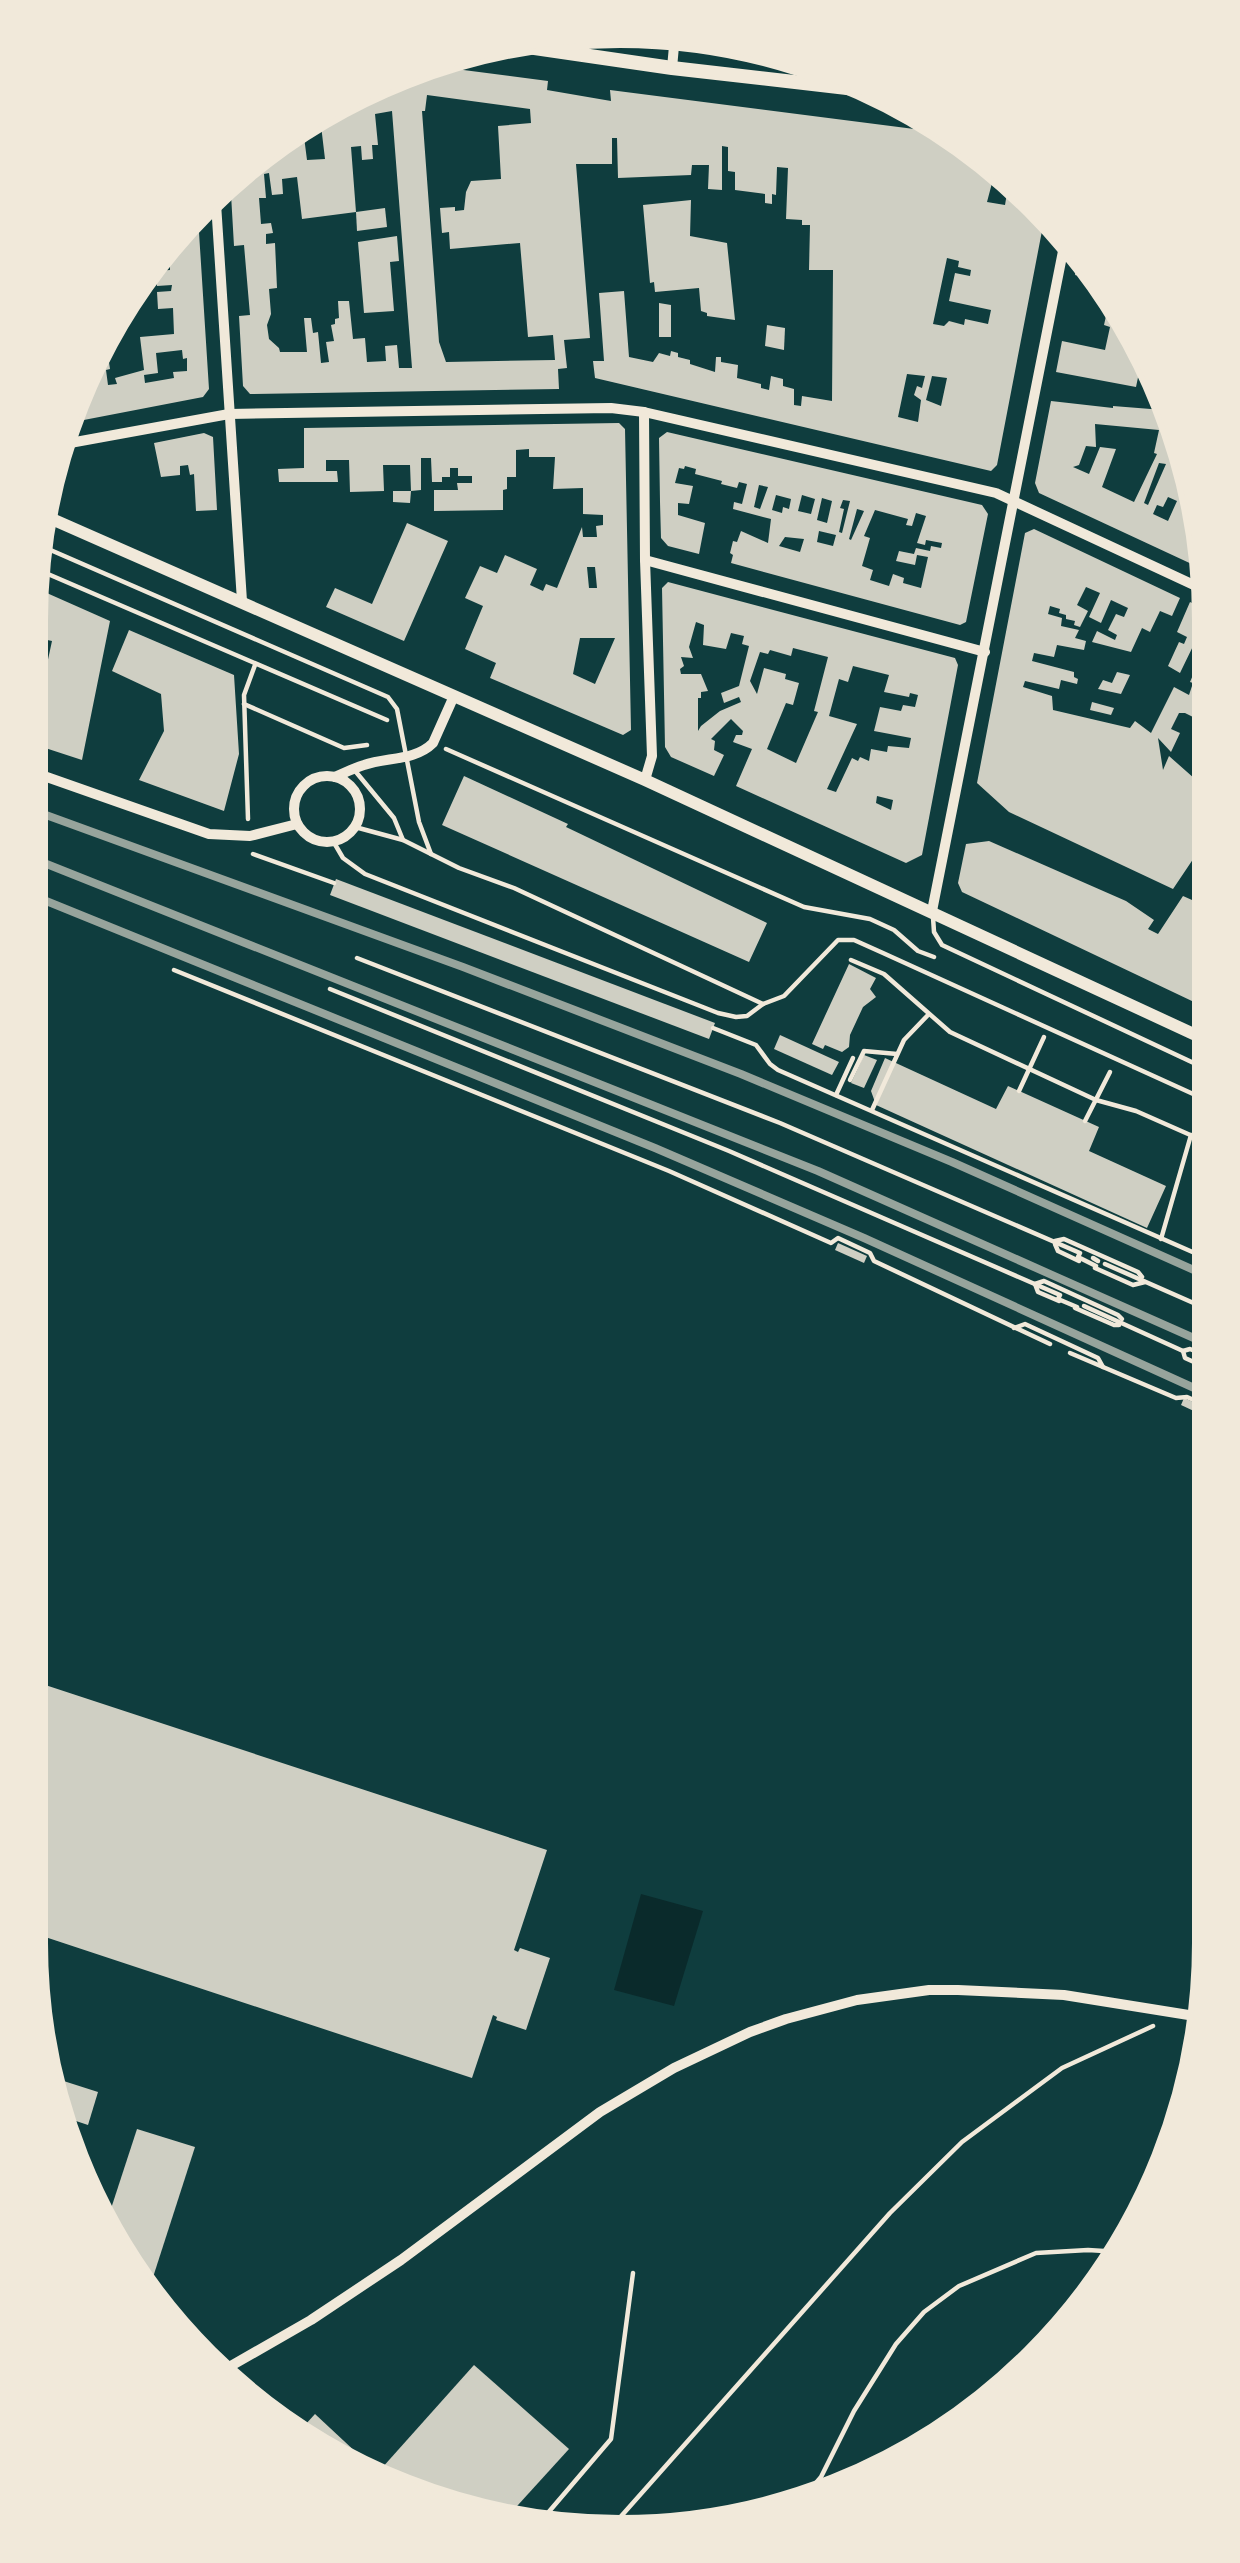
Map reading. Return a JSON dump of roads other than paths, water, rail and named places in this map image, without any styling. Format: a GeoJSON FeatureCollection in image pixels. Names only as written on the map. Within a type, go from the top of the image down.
{"type":"FeatureCollection","features":[{"type":"Feature","properties":{"kind":"main road"},"geometry":{"type":"LineString","coordinates":[[547,50],[833,86]]}},
{"type":"Feature","properties":{"kind":"street"},"geometry":{"type":"LineString","coordinates":[[672,68],[674,48]]}},
{"type":"Feature","properties":{"kind":"street"},"geometry":{"type":"LineString","coordinates":[[216,210],[242,601]]}},
{"type":"Feature","properties":{"kind":"street"},"geometry":{"type":"LineString","coordinates":[[932,911],[1063,254]]}},
{"type":"Feature","properties":{"kind":"street"},"geometry":{"type":"LineString","coordinates":[[74,443],[229,415],[611,408],[644,412],[996,493],[1194,585]]}},
{"type":"Feature","properties":{"kind":"street"},"geometry":{"type":"LineString","coordinates":[[644,412],[652,757],[645,780]]}},
{"type":"Feature","properties":{"kind":"street"},"geometry":{"type":"LineString","coordinates":[[54,520],[645,780],[1195,1034]]}},
{"type":"Feature","properties":{"kind":"street"},"geometry":{"type":"LineString","coordinates":[[645,560],[985,652]]}},
{"type":"Feature","properties":{"kind":"street"},"geometry":{"type":"LineString","coordinates":[[334,777],[349,785],[358,799],[355,827],[333,841],[312,838],[297,824],[294,806],[301,788],[316,778],[423,752],[433,743],[454,696]]}},
{"type":"Feature","properties":{"kind":"street"},"geometry":{"type":"LineString","coordinates":[[45,776],[209,834],[250,836],[297,824]]}},
{"type":"Feature","properties":{"kind":"street"},"geometry":{"type":"LineString","coordinates":[[231,2366],[401,2260],[600,2112],[654,2079],[717,2047],[820,2008],[897,1993],[958,1990],[1064,1994],[1190,2015]]}},
{"type":"Feature","properties":{"kind":"lane"},"geometry":{"type":"LineString","coordinates":[[50,550],[388,697],[398,709],[419,822],[431,854]]}},
{"type":"Feature","properties":{"kind":"lane"},"geometry":{"type":"LineString","coordinates":[[353,769],[394,818],[403,840]]}},
{"type":"Feature","properties":{"kind":"lane"},"geometry":{"type":"LineString","coordinates":[[355,827],[403,840],[763,1004]]}},
{"type":"Feature","properties":{"kind":"lane"},"geometry":{"type":"LineString","coordinates":[[333,841],[344,858],[365,874],[718,1013],[747,1016],[784,996],[832,944],[847,939],[1195,1095]]}},
{"type":"Feature","properties":{"kind":"lane"},"geometry":{"type":"LineString","coordinates":[[932,911],[941,945],[1195,1064]]}},
{"type":"Feature","properties":{"kind":"lane"},"geometry":{"type":"LineString","coordinates":[[548,2513],[611,2439],[633,2273]]}},
{"type":"Feature","properties":{"kind":"water"},"geometry":{"type":"Polygon","coordinates":[[[641,1894],[703,1911],[674,2006],[614,1990],[641,1894]]]}},
{"type":"Feature","properties":{"kind":"railway"},"geometry":{"type":"LineString","coordinates":[[45,815],[741,1074],[1195,1271]]}},
{"type":"Feature","properties":{"kind":"railway"},"geometry":{"type":"LineString","coordinates":[[45,863],[818,1171],[1195,1339]]}},
{"type":"Feature","properties":{"kind":"railway"},"geometry":{"type":"LineString","coordinates":[[45,901],[655,1148],[1195,1388]]}}]}
